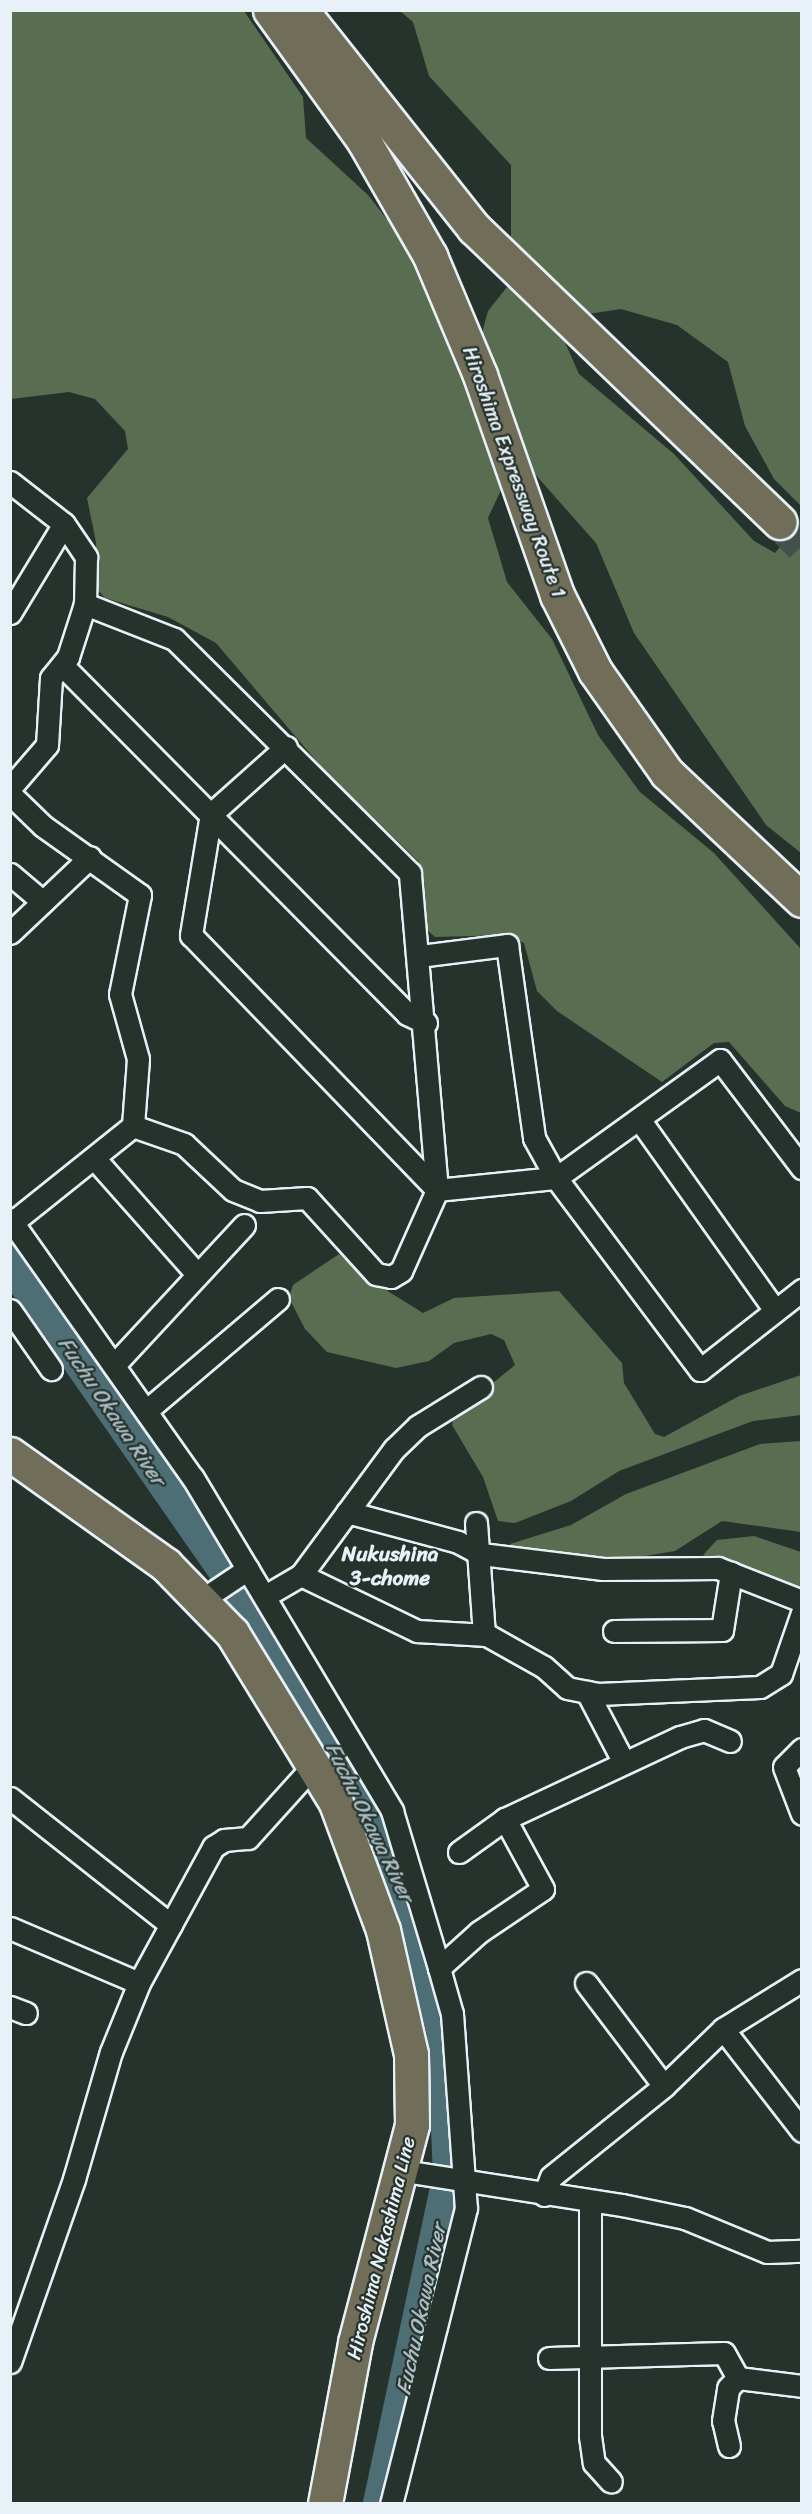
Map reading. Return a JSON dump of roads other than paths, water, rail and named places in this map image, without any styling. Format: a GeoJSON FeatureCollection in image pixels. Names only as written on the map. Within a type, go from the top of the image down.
{"type":"FeatureCollection","features":[{"type":"Feature","properties":{"kind":"main road","name":"Hiroshima Expressway Route 1"},"geometry":{"type":"LineString","coordinates":[[270,10],[364,141],[430,256],[480,375],[523,506],[575,634],[617,708],[667,773],[729,836],[792,892]]}},
{"type":"Feature","properties":{"kind":"main road"},"geometry":{"type":"LineString","coordinates":[[301,10],[474,228],[576,331],[779,522]]}},
{"type":"Feature","properties":{"kind":"main road","name":"Hiroshima Nakashima Line"},"geometry":{"type":"LineString","coordinates":[[10,1454],[166,1565],[203,1599],[232,1634],[314,1765],[362,1865],[400,1991],[411,2054],[412,2125],[404,2171],[355,2343],[325,2504]]}},
{"type":"Feature","properties":{"kind":"street"},"geometry":{"type":"LineString","coordinates":[[10,482],[64,524],[86,557],[85,604],[62,665],[51,678],[47,745],[10,788]]}},
{"type":"Feature","properties":{"kind":"street"},"geometry":{"type":"LineString","coordinates":[[10,613],[64,524]]}},
{"type":"Feature","properties":{"kind":"street"},"geometry":{"type":"LineString","coordinates":[[85,604],[174,639],[286,747],[410,873],[426,1023],[437,1190],[401,1270],[391,1277],[376,1274],[307,1198],[260,1201],[233,1190],[184,1144],[133,1126]]}},
{"type":"Feature","properties":{"kind":"street"},"geometry":{"type":"LineString","coordinates":[[62,665],[407,1014],[426,1023]]}},
{"type":"Feature","properties":{"kind":"street"},"geometry":{"type":"LineString","coordinates":[[286,747],[211,814],[191,935],[437,1190]]}},
{"type":"Feature","properties":{"kind":"street"},"geometry":{"type":"LineString","coordinates":[[10,794],[43,826],[90,857],[140,895],[120,994],[138,1059],[133,1126],[12,1221],[114,1365],[249,1569],[392,1811],[452,2013],[466,2208],[391,2504]]}},
{"type":"Feature","properties":{"kind":"street"},"geometry":{"type":"LineString","coordinates":[[10,933],[90,857]]}},
{"type":"Feature","properties":{"kind":"street"},"geometry":{"type":"LineString","coordinates":[[10,874],[43,902]]}},
{"type":"Feature","properties":{"kind":"street"},"geometry":{"type":"LineString","coordinates":[[419,957],[507,945],[534,1138],[556,1178],[700,1370],[774,1309],[801,1290]]}},
{"type":"Feature","properties":{"kind":"street"},"geometry":{"type":"LineString","coordinates":[[437,1190],[556,1178],[720,1060],[801,1168]]}},
{"type":"Feature","properties":{"kind":"street"},"geometry":{"type":"LineString","coordinates":[[639,1119],[774,1309]]}},
{"type":"Feature","properties":{"kind":"street"},"geometry":{"type":"LineString","coordinates":[[94,1158],[197,1274]]}},
{"type":"Feature","properties":{"kind":"street"},"geometry":{"type":"LineString","coordinates":[[114,1365],[244,1225]]}},
{"type":"Feature","properties":{"kind":"street"},"geometry":{"type":"LineString","coordinates":[[146,1412],[278,1299]]}},
{"type":"Feature","properties":{"kind":"street"},"geometry":{"type":"LineString","coordinates":[[10,1310],[51,1369]]}},
{"type":"Feature","properties":{"kind":"street"},"geometry":{"type":"LineString","coordinates":[[265,1596],[301,1575],[347,1512],[418,1426],[481,1387]]}},
{"type":"Feature","properties":{"kind":"street"},"geometry":{"type":"LineString","coordinates":[[347,1512],[458,1542],[481,1554],[603,1569],[675,1566],[731,1573],[801,1601]]}},
{"type":"Feature","properties":{"kind":"street"},"geometry":{"type":"LineString","coordinates":[[476,1523],[481,1554],[484,1635]]}},
{"type":"Feature","properties":{"kind":"street"},"geometry":{"type":"LineString","coordinates":[[203,1599],[249,1569]]}},
{"type":"Feature","properties":{"kind":"street"},"geometry":{"type":"LineString","coordinates":[[614,1631],[722,1630],[731,1573]]}},
{"type":"Feature","properties":{"kind":"street"},"geometry":{"type":"LineString","coordinates":[[301,1575],[417,1631],[484,1635],[544,1667],[567,1688],[587,1692],[760,1687],[782,1674],[801,1613]]}},
{"type":"Feature","properties":{"kind":"street"},"geometry":{"type":"LineString","coordinates":[[587,1692],[623,1761]]}},
{"type":"Feature","properties":{"kind":"street"},"geometry":{"type":"LineString","coordinates":[[459,1852],[505,1819],[623,1761],[704,1730],[730,1741]]}},
{"type":"Feature","properties":{"kind":"street"},"geometry":{"type":"LineString","coordinates":[[801,1749],[784,1767],[801,1814]]}},
{"type":"Feature","properties":{"kind":"street"},"geometry":{"type":"LineString","coordinates":[[10,2362],[74,2179],[111,2052],[139,1983],[213,1847],[224,1840],[248,1838],[314,1765]]}},
{"type":"Feature","properties":{"kind":"street"},"geometry":{"type":"LineString","coordinates":[[10,1798],[171,1925]]}},
{"type":"Feature","properties":{"kind":"street"},"geometry":{"type":"LineString","coordinates":[[439,1968],[479,1932],[543,1889],[505,1819]]}},
{"type":"Feature","properties":{"kind":"street"},"geometry":{"type":"LineString","coordinates":[[10,1928],[139,1983]]}},
{"type":"Feature","properties":{"kind":"street"},"geometry":{"type":"LineString","coordinates":[[544,2195],[551,2177],[664,2086],[723,2029],[801,1980]]}},
{"type":"Feature","properties":{"kind":"street"},"geometry":{"type":"LineString","coordinates":[[586,1983],[664,2086]]}},
{"type":"Feature","properties":{"kind":"street"},"geometry":{"type":"LineString","coordinates":[[723,2029],[801,2131]]}},
{"type":"Feature","properties":{"kind":"street"},"geometry":{"type":"LineString","coordinates":[[404,2171],[466,2184],[590,2201],[685,2218],[767,2252],[801,2251]]}},
{"type":"Feature","properties":{"kind":"street"},"geometry":{"type":"LineString","coordinates":[[590,2201],[592,2355],[590,2436],[594,2463],[610,2482]]}},
{"type":"Feature","properties":{"kind":"street"},"geometry":{"type":"LineString","coordinates":[[549,2358],[724,2353],[738,2378]]}},
{"type":"Feature","properties":{"kind":"street"},"geometry":{"type":"LineString","coordinates":[[738,2378],[801,2386]]}},
{"type":"Feature","properties":{"kind":"street"},"geometry":{"type":"LineString","coordinates":[[729,2446],[723,2421],[728,2388],[738,2378]]}},
{"type":"Feature","properties":{"kind":"waterway","name":"Fuchu Okawa River"},"geometry":{"type":"LineString","coordinates":[[10,1261],[256,1615],[339,1752],[410,1899],[444,2033],[450,2174],[380,2504]]}},
{"type":"Feature","properties":{"kind":"tunnel"},"geometry":{"type":"LineString","coordinates":[[779,522],[802,547]]}},
{"type":"Feature","properties":{"kind":"district","name":"Nukushina 3-chome"},"geometry":{"type":"Point","coordinates":[390,1566]}}]}
